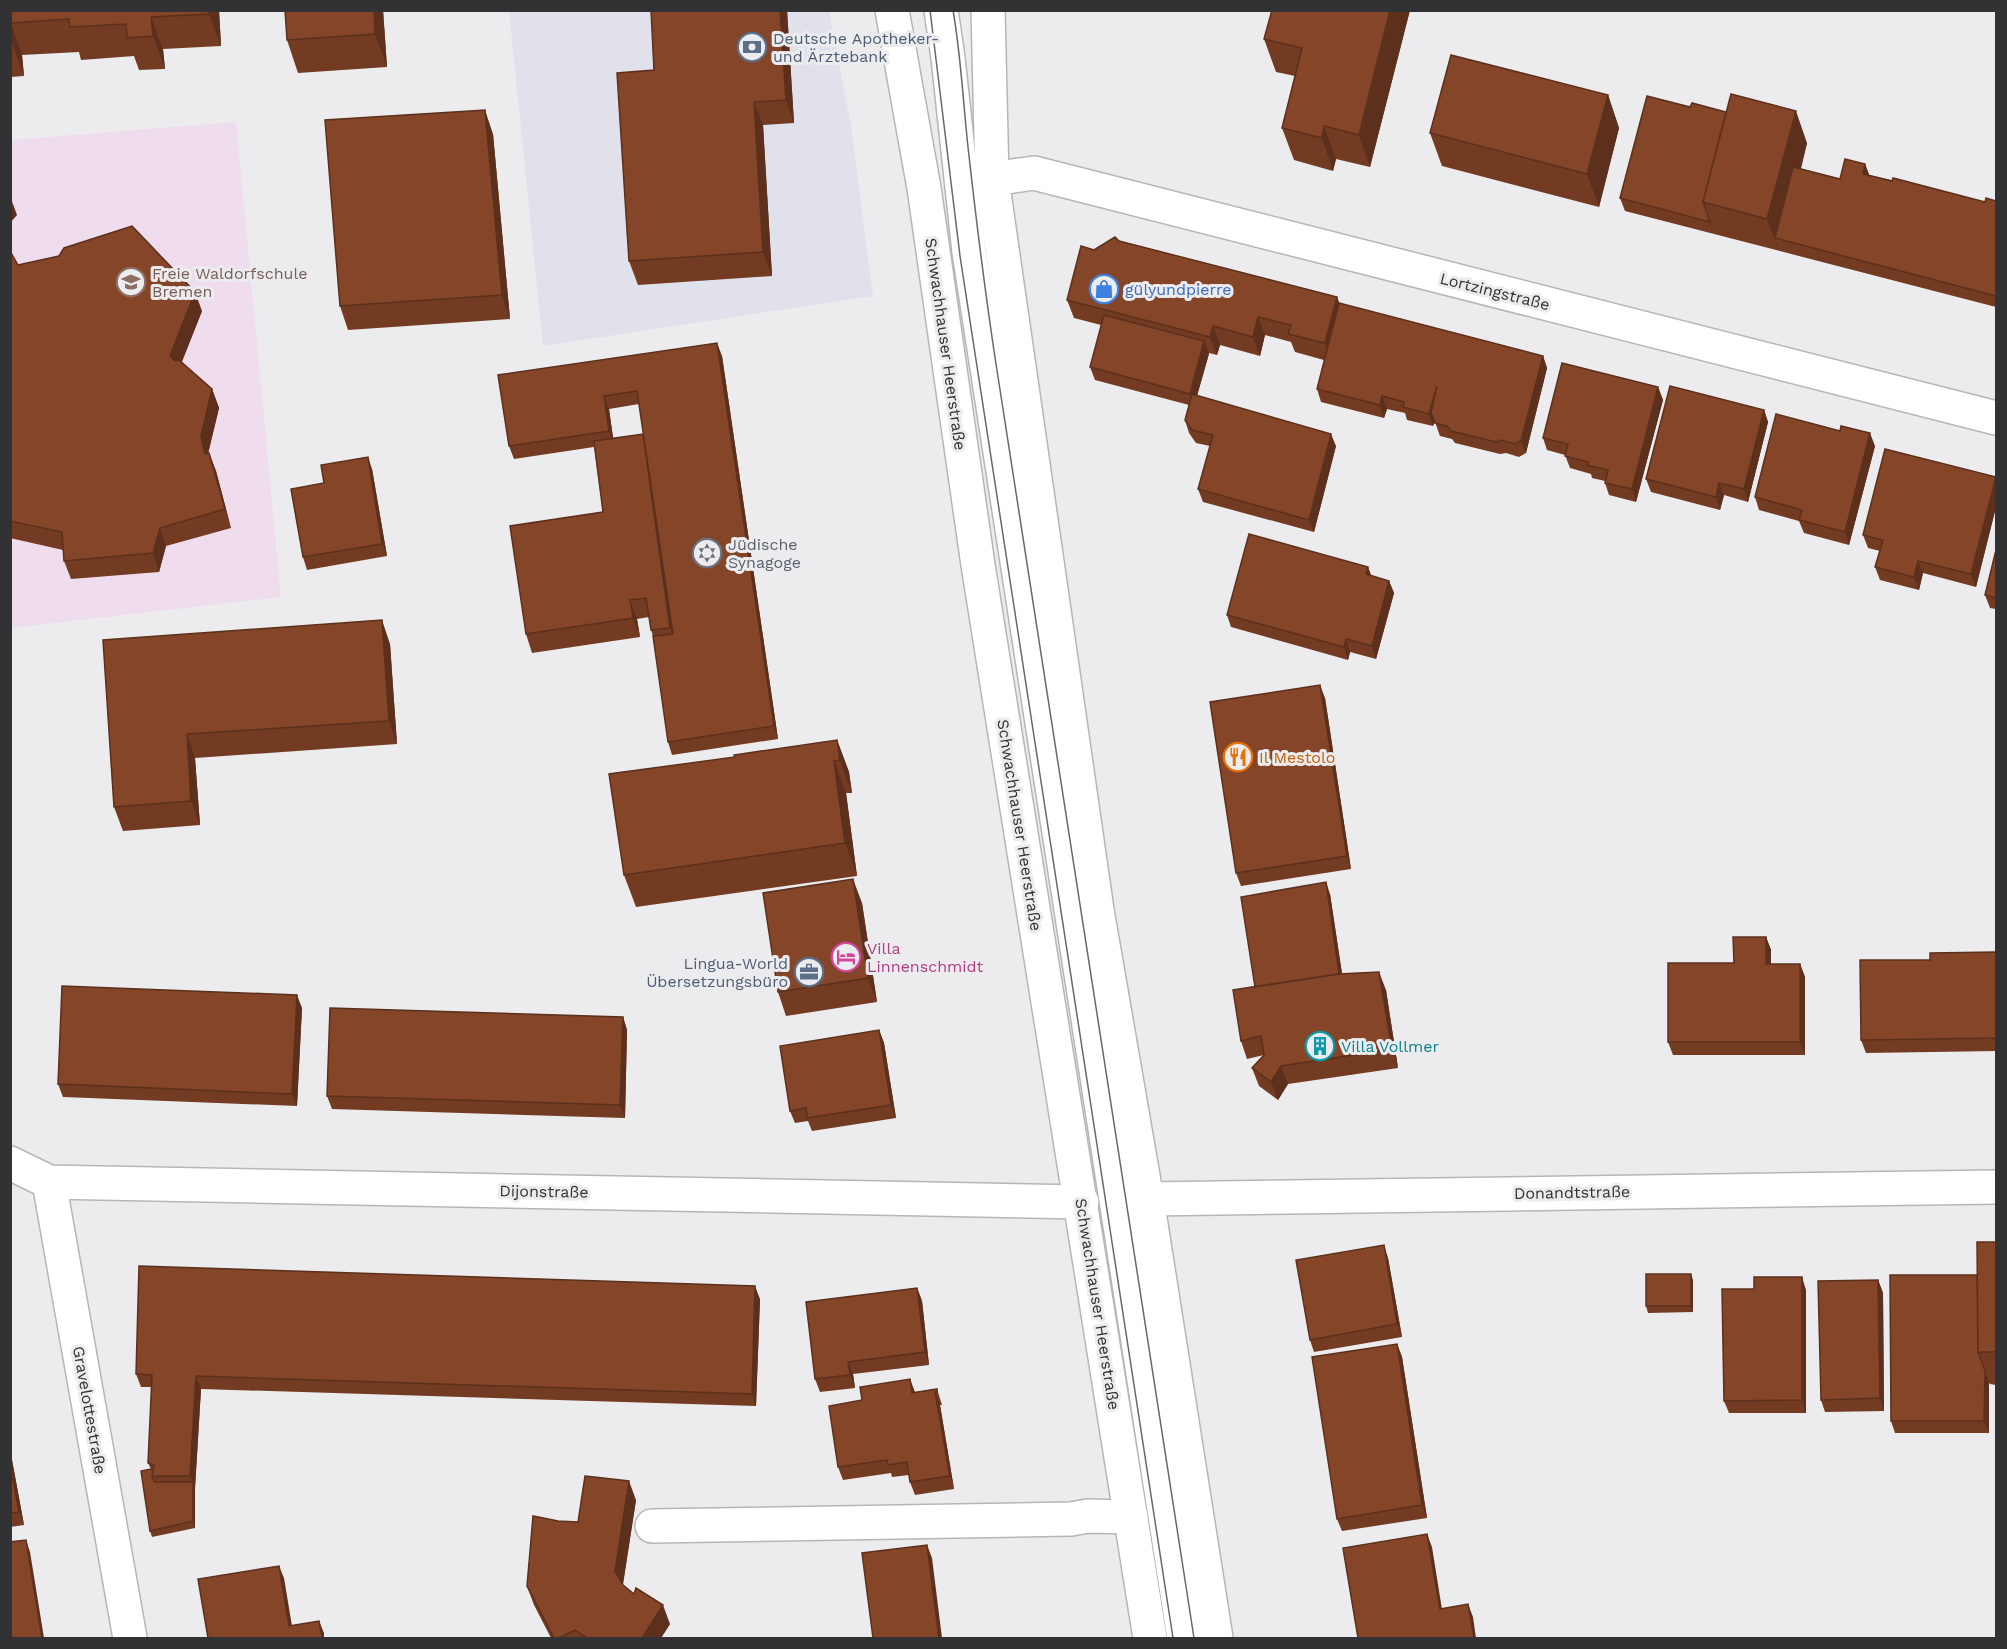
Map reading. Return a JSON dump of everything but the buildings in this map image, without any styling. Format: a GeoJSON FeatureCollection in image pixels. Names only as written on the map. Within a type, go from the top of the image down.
{"type":"FeatureCollection","features":[{"type":"Feature","properties":{"kind":"street","name":"Schwachhauser Heerstraße"},"geometry":{"type":"LineString","coordinates":[[892,10],[924,188],[978,565],[1082,1202],[1150,1638]]}},
{"type":"Feature","properties":{"kind":"street"},"geometry":{"type":"LineString","coordinates":[[941,10],[969,252],[1184,1638]]}},
{"type":"Feature","properties":{"kind":"street"},"geometry":{"type":"LineString","coordinates":[[988,10],[992,179],[1097,910],[1147,1198],[1216,1638]]}},
{"type":"Feature","properties":{"kind":"street","name":"Lortzingstraße"},"geometry":{"type":"LineString","coordinates":[[992,179],[1034,173],[1996,418]]}},
{"type":"Feature","properties":{"kind":"street","name":"Dijonstraße"},"geometry":{"type":"LineString","coordinates":[[10,1163],[49,1182],[1082,1202]]}},
{"type":"Feature","properties":{"kind":"street","name":"Gravelottestraße"},"geometry":{"type":"LineString","coordinates":[[49,1182],[130,1638]]}},
{"type":"Feature","properties":{"kind":"street","name":"Donandtstraße"},"geometry":{"type":"LineString","coordinates":[[1147,1198],[1996,1187]]}},
{"type":"Feature","properties":{"kind":"street"},"geometry":{"type":"LineString","coordinates":[[652,1526],[1071,1519],[1088,1516],[1131,1517]]}},
{"type":"Feature","properties":{"kind":"shaded area"},"geometry":{"type":"Polygon","coordinates":[[[509,11],[829,11],[851,126],[873,296],[543,346],[509,11]]]}},
{"type":"Feature","properties":{"kind":"shaded area","name":"Freie Waldorfschule Bremen"},"geometry":{"type":"Polygon","coordinates":[[[236,122],[281,597],[11,628],[11,140],[236,122]]]}},
{"type":"Feature","properties":{"kind":"tram line"},"geometry":{"type":"LineString","coordinates":[[930,10],[960,256],[1173,1638]]}},
{"type":"Feature","properties":{"kind":"tram line"},"geometry":{"type":"LineString","coordinates":[[953,10],[992,337],[1194,1638]]}},
{"type":"Feature","properties":{"kind":"place","name":"Deutsche Apotheker- und Ärztebank"},"geometry":{"type":"Point","coordinates":[752,47]}},
{"type":"Feature","properties":{"kind":"place","name":"Freie Waldorfschule Bremen"},"geometry":{"type":"Point","coordinates":[131,282]}},
{"type":"Feature","properties":{"kind":"place","name":"gülyundpierre"},"geometry":{"type":"Point","coordinates":[1104,289]}},
{"type":"Feature","properties":{"kind":"place","name":"Jüdische Synagoge"},"geometry":{"type":"Point","coordinates":[707,553]}},
{"type":"Feature","properties":{"kind":"place","name":"Il Mestolo"},"geometry":{"type":"Point","coordinates":[1238,757]}},
{"type":"Feature","properties":{"kind":"place","name":"Villa Linnenschmidt"},"geometry":{"type":"Point","coordinates":[846,957]}},
{"type":"Feature","properties":{"kind":"place","name":"Lingua-World Übersetzungsbüro"},"geometry":{"type":"Point","coordinates":[809,972]}},
{"type":"Feature","properties":{"kind":"place","name":"Villa Vollmer"},"geometry":{"type":"Point","coordinates":[1320,1046]}}]}
